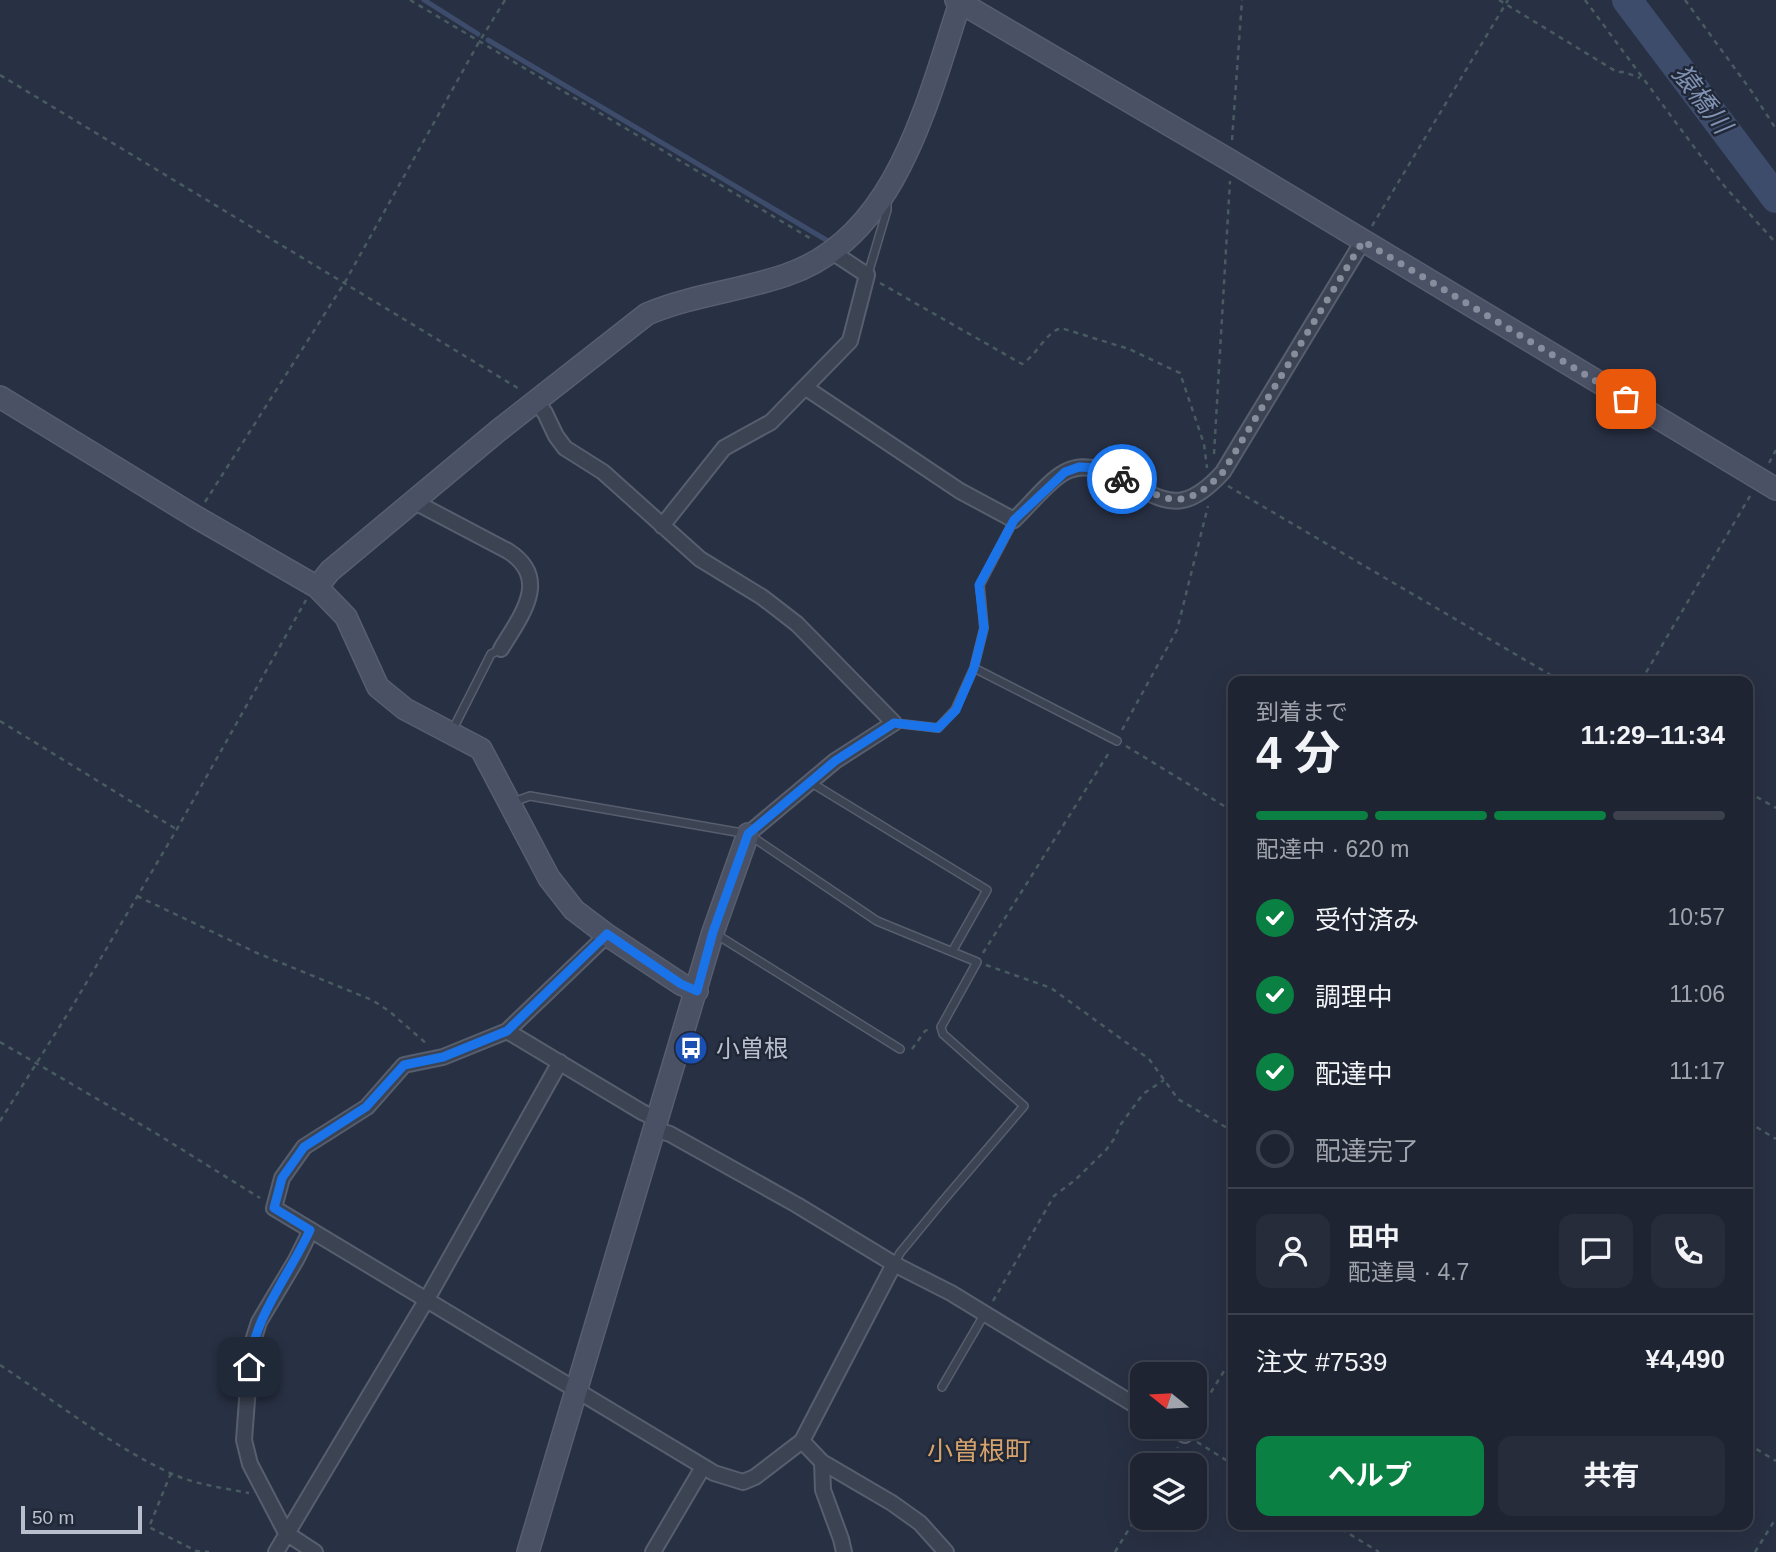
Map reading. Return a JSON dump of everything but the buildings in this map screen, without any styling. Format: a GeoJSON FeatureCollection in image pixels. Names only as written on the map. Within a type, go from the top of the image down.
{"type":"FeatureCollection","features":[{"type":"Feature","properties":{"kind":"street"},"geometry":{"type":"LineString","coordinates":[[317,587],[330,571],[413,501],[647,314],[671,304],[787,275],[832,252],[860,224],[901,167],[916,133],[959,1],[1768,484]]}},
{"type":"Feature","properties":{"kind":"street"},"geometry":{"type":"LineString","coordinates":[[807,388],[960,491],[1014,520],[1065,472],[1079,467],[1097,468],[1164,499],[1180,501],[1190,498],[1213,483],[1223,472],[1363,241]]}},
{"type":"Feature","properties":{"kind":"street"},"geometry":{"type":"LineString","coordinates":[[662,526],[724,448],[771,422],[850,341],[867,275],[832,252]]}},
{"type":"Feature","properties":{"kind":"street"},"geometry":{"type":"LineString","coordinates":[[0,397],[196,517],[317,587],[346,617],[378,687],[405,709],[481,749],[549,878],[562,897],[607,934],[681,984],[697,991]]}},
{"type":"Feature","properties":{"kind":"street"},"geometry":{"type":"LineString","coordinates":[[528,1552],[713,932],[748,834],[835,761],[894,723],[797,624],[762,597],[700,559],[603,472],[565,448],[536,401]]}},
{"type":"Feature","properties":{"kind":"street"},"geometry":{"type":"LineString","coordinates":[[413,501],[508,551],[526,567],[531,591],[522,613],[501,649]]}},
{"type":"Feature","properties":{"kind":"street"},"geometry":{"type":"LineString","coordinates":[[607,934],[507,1031],[443,1057],[404,1065],[366,1107],[304,1147],[282,1178],[274,1208],[704,1467],[726,1479],[743,1482],[755,1478],[802,1441],[894,1264]]}},
{"type":"Feature","properties":{"kind":"street"},"geometry":{"type":"LineString","coordinates":[[507,1031],[642,1112],[670,1134],[797,1205],[894,1264],[951,1293],[1130,1402]]}},
{"type":"Feature","properties":{"kind":"street"},"geometry":{"type":"LineString","coordinates":[[276,1552],[427,1298],[560,1062]]}},
{"type":"Feature","properties":{"kind":"street"},"geometry":{"type":"LineString","coordinates":[[310,1230],[259,1322],[251,1347],[244,1440],[250,1465],[286,1534],[315,1552]]}},
{"type":"Feature","properties":{"kind":"street"},"geometry":{"type":"LineString","coordinates":[[802,1441],[822,1462],[892,1503],[920,1523],[946,1552]]}},
{"type":"Feature","properties":{"kind":"street"},"geometry":{"type":"LineString","coordinates":[[822,1462],[823,1490],[844,1552]]}},
{"type":"Feature","properties":{"kind":"street"},"geometry":{"type":"LineString","coordinates":[[653,1552],[704,1467]]}},
{"type":"Feature","properties":{"kind":"lane"},"geometry":{"type":"LineString","coordinates":[[867,275],[887,210],[886,191]]}},
{"type":"Feature","properties":{"kind":"lane"},"geometry":{"type":"LineString","coordinates":[[894,723],[938,728],[956,710],[974,668],[984,628],[979,585],[1014,520]]}},
{"type":"Feature","properties":{"kind":"lane"},"geometry":{"type":"LineString","coordinates":[[451,732],[491,654],[501,649]]}},
{"type":"Feature","properties":{"kind":"lane"},"geometry":{"type":"LineString","coordinates":[[974,668],[1117,741]]}},
{"type":"Feature","properties":{"kind":"lane"},"geometry":{"type":"LineString","coordinates":[[809,782],[987,890],[953,950]]}},
{"type":"Feature","properties":{"kind":"lane"},"geometry":{"type":"LineString","coordinates":[[509,803],[530,796],[748,834],[877,921],[977,962],[941,1027],[943,1034],[1024,1106],[900,1253],[894,1264]]}},
{"type":"Feature","properties":{"kind":"lane"},"geometry":{"type":"LineString","coordinates":[[713,932],[900,1049]]}},
{"type":"Feature","properties":{"kind":"lane"},"geometry":{"type":"LineString","coordinates":[[942,1387],[984,1315]]}},
{"type":"Feature","properties":{"kind":"path"},"geometry":{"type":"LineString","coordinates":[[410,0],[832,252]]}},
{"type":"Feature","properties":{"kind":"path"},"geometry":{"type":"LineString","coordinates":[[196,517],[345,282],[505,0]]}},
{"type":"Feature","properties":{"kind":"path"},"geometry":{"type":"LineString","coordinates":[[1228,1128],[1178,1099],[1149,1059],[1051,988],[977,962],[1117,741],[1177,629],[1213,483],[1242,0]]}},
{"type":"Feature","properties":{"kind":"path"},"geometry":{"type":"LineString","coordinates":[[1499,0],[1507,2],[1617,72],[1643,79]]}},
{"type":"Feature","properties":{"kind":"path"},"geometry":{"type":"LineString","coordinates":[[1585,0],[1726,188],[1776,243]]}},
{"type":"Feature","properties":{"kind":"path"},"geometry":{"type":"LineString","coordinates":[[1685,0],[1776,129]]}},
{"type":"Feature","properties":{"kind":"path"},"geometry":{"type":"LineString","coordinates":[[1363,241],[1507,2]]}},
{"type":"Feature","properties":{"kind":"path"},"geometry":{"type":"LineString","coordinates":[[0,75],[509,380],[536,401]]}},
{"type":"Feature","properties":{"kind":"path"},"geometry":{"type":"LineString","coordinates":[[867,275],[1022,364],[1029,360],[1055,330],[1062,328],[1129,349],[1180,373],[1204,444],[1207,468],[1213,483]]}},
{"type":"Feature","properties":{"kind":"path"},"geometry":{"type":"LineString","coordinates":[[1213,483],[1224,483],[1552,676]]}},
{"type":"Feature","properties":{"kind":"path"},"geometry":{"type":"LineString","coordinates":[[1644,676],[1768,484]]}},
{"type":"Feature","properties":{"kind":"path"},"geometry":{"type":"LineString","coordinates":[[0,1121],[177,830],[304,603],[317,587]]}},
{"type":"Feature","properties":{"kind":"path"},"geometry":{"type":"LineString","coordinates":[[0,721],[177,830]]}},
{"type":"Feature","properties":{"kind":"path"},"geometry":{"type":"LineString","coordinates":[[1117,741],[1228,808]]}},
{"type":"Feature","properties":{"kind":"path"},"geometry":{"type":"LineString","coordinates":[[1753,795],[1776,808]]}},
{"type":"Feature","properties":{"kind":"path"},"geometry":{"type":"LineString","coordinates":[[137,896],[257,953],[372,1000],[443,1057]]}},
{"type":"Feature","properties":{"kind":"path"},"geometry":{"type":"LineString","coordinates":[[900,1049],[906,1053],[911,1051],[925,1031],[932,1027],[941,1027]]}},
{"type":"Feature","properties":{"kind":"path"},"geometry":{"type":"LineString","coordinates":[[0,1042],[169,1141],[274,1208]]}},
{"type":"Feature","properties":{"kind":"path"},"geometry":{"type":"LineString","coordinates":[[984,1315],[1054,1196],[1106,1150],[1143,1094],[1164,1080]]}},
{"type":"Feature","properties":{"kind":"path"},"geometry":{"type":"LineString","coordinates":[[1753,1125],[1776,1139]]}},
{"type":"Feature","properties":{"kind":"path"},"geometry":{"type":"LineString","coordinates":[[0,1365],[113,1440],[171,1473],[214,1487],[266,1496]]}},
{"type":"Feature","properties":{"kind":"path"},"geometry":{"type":"LineString","coordinates":[[1208,1397],[1228,1365]]}},
{"type":"Feature","properties":{"kind":"path"},"geometry":{"type":"LineString","coordinates":[[1192,1439],[1228,1461]]}},
{"type":"Feature","properties":{"kind":"path"},"geometry":{"type":"LineString","coordinates":[[1753,1447],[1776,1461]]}},
{"type":"Feature","properties":{"kind":"path"},"geometry":{"type":"LineString","coordinates":[[171,1473],[149,1527],[196,1551],[209,1552]]}},
{"type":"Feature","properties":{"kind":"path"},"geometry":{"type":"LineString","coordinates":[[1755,1552],[1776,1518]]}},
{"type":"Feature","properties":{"kind":"path"},"geometry":{"type":"LineString","coordinates":[[1115,1552],[1130,1527]]}},
{"type":"Feature","properties":{"kind":"path"},"geometry":{"type":"LineString","coordinates":[[1343,1530],[1379,1552]]}},
{"type":"Feature","properties":{"kind":"waterway"},"geometry":{"type":"LineString","coordinates":[[424,0],[478,34]]}},
{"type":"Feature","properties":{"kind":"waterway","name":"猿橋川"},"geometry":{"type":"LineString","coordinates":[[1627,0],[1776,198]]}},
{"type":"Feature","properties":{"kind":"waterway"},"geometry":{"type":"LineString","coordinates":[[488,40],[828,241]]}},
{"type":"Feature","properties":{"kind":"way so far"},"geometry":{"type":"LineString","coordinates":[[1122,479],[1164,499],[1180,501],[1190,498],[1213,483],[1223,472],[1363,241],[1626,399]]}},
{"type":"Feature","properties":{"kind":"place","name":"小曽根"},"geometry":{"type":"Point","coordinates":[691,1048]}},
{"type":"Feature","properties":{"kind":"district","name":"小曽根町"},"geometry":{"type":"Point","coordinates":[979,1451]}},
{"type":"Feature","properties":{"kind":"route"},"geometry":{"type":"LineString","coordinates":[[249,1367],[251,1347],[259,1322],[310,1230],[274,1208],[282,1178],[304,1147],[366,1107],[404,1065],[443,1057],[507,1031],[607,934],[681,984],[697,991],[713,932],[748,834],[835,761],[894,723],[938,728],[956,710],[974,668],[984,628],[979,585],[1014,520],[1065,472],[1079,467],[1097,468],[1122,479]]}}]}
